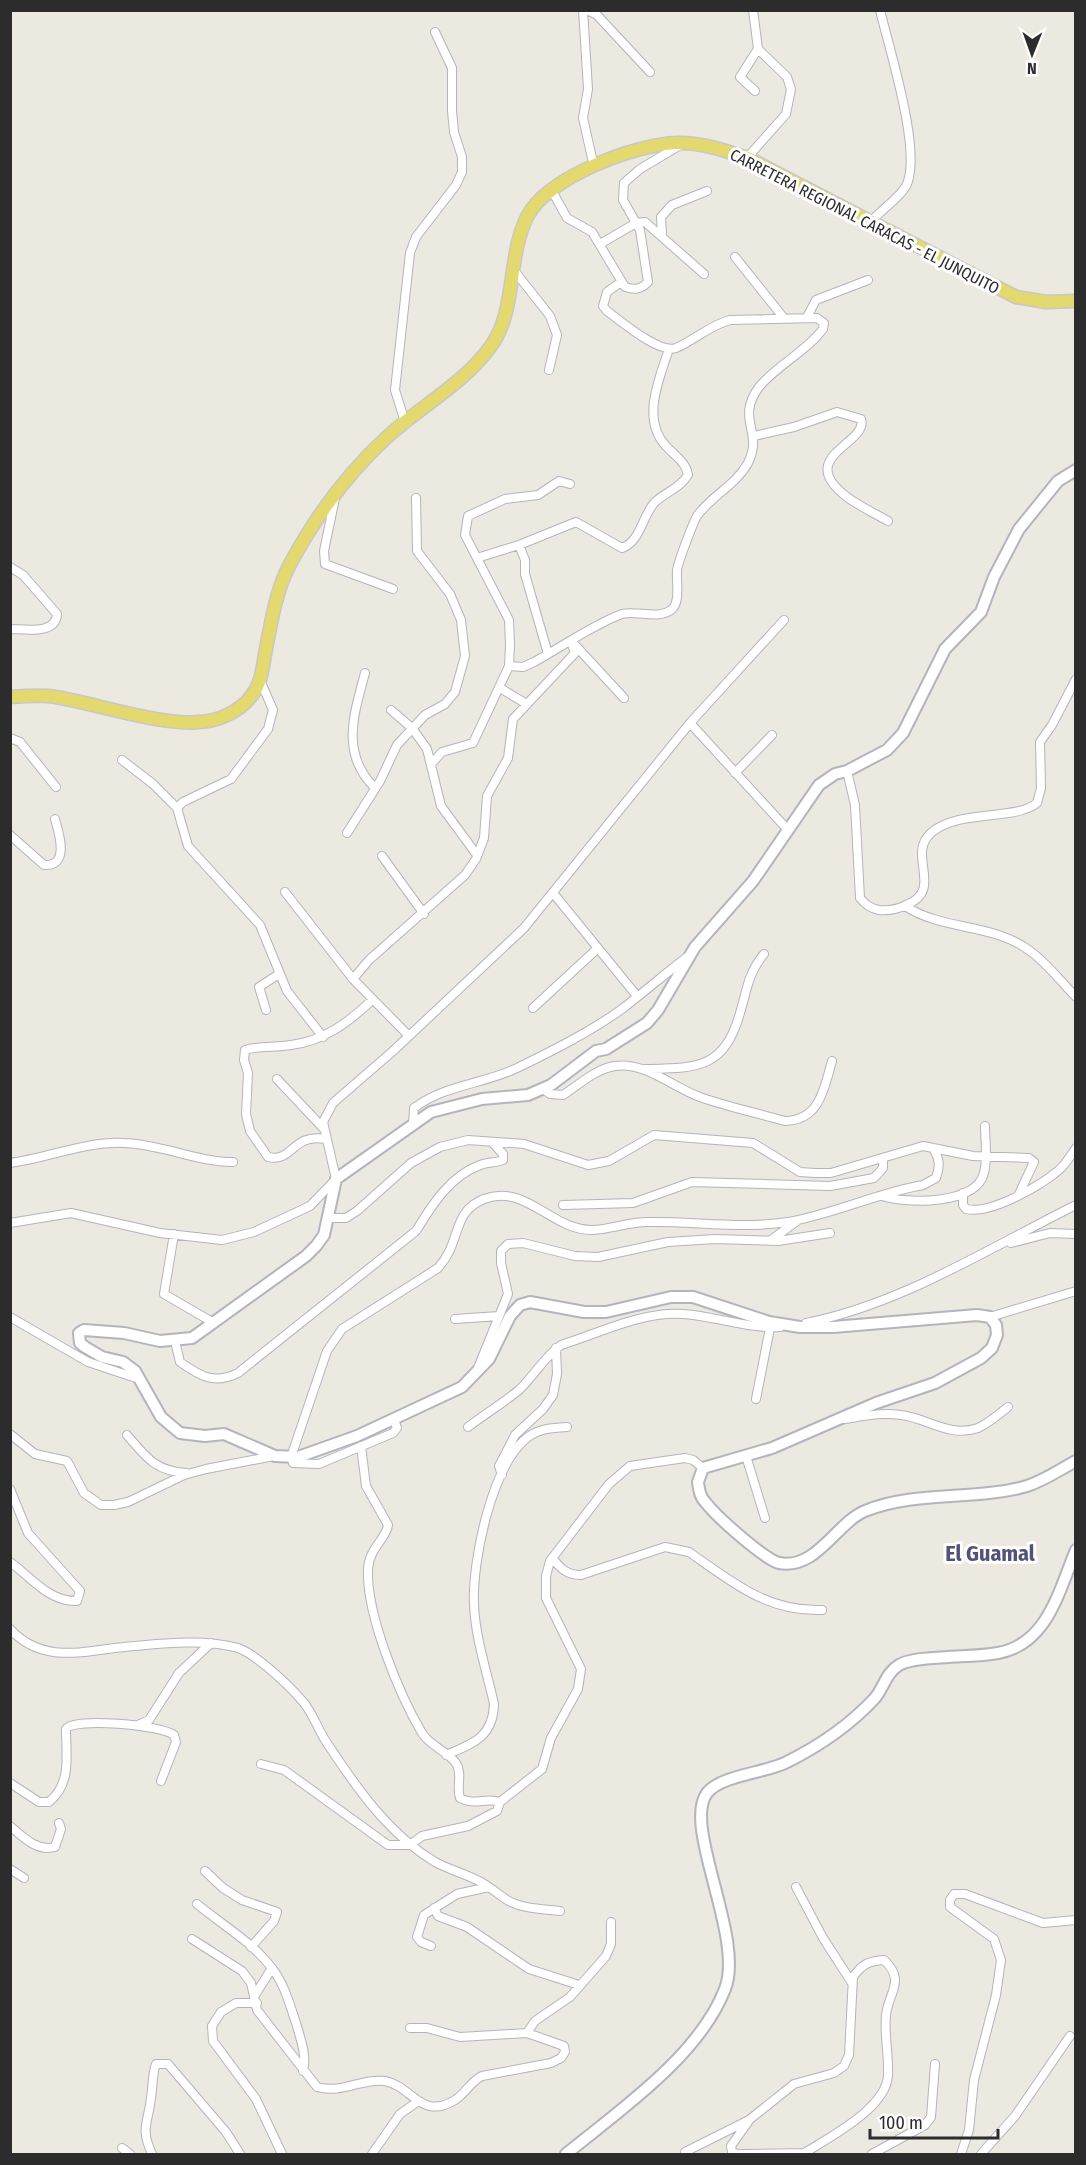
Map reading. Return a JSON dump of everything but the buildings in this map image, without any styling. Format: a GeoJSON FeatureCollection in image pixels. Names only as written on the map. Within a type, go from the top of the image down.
{"type":"FeatureCollection","features":[{"type":"Feature","properties":{"kind":"main road","name":"CARRETERA REGIONAL CARACAS - EL JUNQUITO"},"geometry":{"type":"LineString","coordinates":[[10,697],[50,696],[176,722],[212,722],[242,706],[253,695],[260,680],[271,623],[287,570],[321,513],[386,438],[465,373],[490,347],[500,332],[527,217],[552,191],[594,167],[638,149],[683,143],[717,148],[747,158],[1016,297],[1046,302],[1076,301]]}},
{"type":"Feature","properties":{"kind":"street"},"geometry":{"type":"LineString","coordinates":[[594,167],[583,118],[588,89],[585,10],[597,15],[650,72]]}},
{"type":"Feature","properties":{"kind":"street"},"geometry":{"type":"LineString","coordinates":[[747,158],[786,114],[791,89],[787,77],[758,49],[753,10]]}},
{"type":"Feature","properties":{"kind":"street"},"geometry":{"type":"LineString","coordinates":[[871,222],[906,186],[911,143],[880,10]]}},
{"type":"Feature","properties":{"kind":"street"},"geometry":{"type":"LineString","coordinates":[[405,422],[395,390],[410,252],[416,237],[456,185],[462,172],[462,157],[454,132],[452,111],[453,68],[435,32]]}},
{"type":"Feature","properties":{"kind":"street"},"geometry":{"type":"LineString","coordinates":[[755,91],[740,77],[758,49]]}},
{"type":"Feature","properties":{"kind":"street"},"geometry":{"type":"LineString","coordinates":[[552,191],[567,218],[592,232],[625,287],[636,290],[648,282],[647,266],[636,223],[622,200],[624,183],[640,169],[683,143]]}},
{"type":"Feature","properties":{"kind":"street"},"geometry":{"type":"LineString","coordinates":[[662,234],[661,217],[672,205],[707,191]]}},
{"type":"Feature","properties":{"kind":"street"},"geometry":{"type":"LineString","coordinates":[[600,244],[636,223],[645,222],[662,234],[704,273]]}},
{"type":"Feature","properties":{"kind":"street"},"geometry":{"type":"LineString","coordinates":[[735,257],[783,317]]}},
{"type":"Feature","properties":{"kind":"street"},"geometry":{"type":"LineString","coordinates":[[513,269],[550,316],[556,335],[549,370]]}},
{"type":"Feature","properties":{"kind":"street"},"geometry":{"type":"LineString","coordinates":[[807,317],[816,300],[868,280]]}},
{"type":"Feature","properties":{"kind":"street"},"geometry":{"type":"LineString","coordinates":[[508,666],[523,667],[621,614],[660,614],[671,610],[676,602],[676,568],[697,516],[747,465],[754,444],[754,436],[747,414],[749,403],[761,385],[823,329],[824,322],[817,318],[807,317],[730,320],[718,323],[669,349],[660,347],[603,306],[603,298],[621,282]]}},
{"type":"Feature","properties":{"kind":"street"},"geometry":{"type":"LineString","coordinates":[[477,558],[519,545],[576,522],[622,548],[630,545],[655,503],[683,483],[688,475],[687,466],[664,444],[657,432],[652,411],[669,349]]}},
{"type":"Feature","properties":{"kind":"street"},"geometry":{"type":"LineString","coordinates":[[754,436],[794,427],[837,412],[861,419],[860,431],[833,454],[828,471],[832,483],[847,497],[888,521]]}},
{"type":"Feature","properties":{"kind":"street"},"geometry":{"type":"LineString","coordinates":[[413,1124],[414,1108],[424,1101],[515,1069],[581,1034],[637,996],[690,954],[753,881],[819,785],[835,774],[847,771],[887,750],[903,733],[945,649],[981,612],[994,577],[1019,529],[1058,481],[1076,470]]}},
{"type":"Feature","properties":{"kind":"street"},"geometry":{"type":"LineString","coordinates":[[432,763],[442,752],[473,743],[500,688],[508,666],[509,620],[465,536],[464,526],[468,516],[505,499],[538,495],[559,481],[570,484]]}},
{"type":"Feature","properties":{"kind":"street"},"geometry":{"type":"LineString","coordinates":[[336,493],[324,551],[325,564],[393,589]]}},
{"type":"Feature","properties":{"kind":"street"},"geometry":{"type":"LineString","coordinates":[[346,833],[375,788],[397,745],[425,715],[445,704],[455,692],[465,656],[461,620],[450,594],[417,551],[416,498]]}},
{"type":"Feature","properties":{"kind":"street"},"geometry":{"type":"LineString","coordinates":[[519,545],[525,560],[525,574],[548,654]]}},
{"type":"Feature","properties":{"kind":"street"},"geometry":{"type":"LineString","coordinates":[[10,567],[23,575],[57,614],[57,621],[52,626],[38,629],[10,629]]}},
{"type":"Feature","properties":{"kind":"street"},"geometry":{"type":"LineString","coordinates":[[275,1456],[224,1434],[205,1436],[180,1433],[162,1417],[135,1371],[123,1362],[102,1357],[80,1343],[78,1333],[84,1330],[96,1330],[175,1341],[192,1338],[306,1256],[324,1235],[336,1179],[323,1122],[333,1102],[524,928],[690,723],[784,620]]}},
{"type":"Feature","properties":{"kind":"street"},"geometry":{"type":"LineString","coordinates":[[571,641],[624,698]]}},
{"type":"Feature","properties":{"kind":"street"},"geometry":{"type":"LineString","coordinates":[[353,979],[369,960],[424,914],[465,875],[484,838],[488,796],[508,758],[513,719],[525,703],[575,653],[571,641]]}},
{"type":"Feature","properties":{"kind":"street"},"geometry":{"type":"LineString","coordinates":[[365,673],[353,721],[352,751],[364,777],[375,788]]}},
{"type":"Feature","properties":{"kind":"street"},"geometry":{"type":"LineString","coordinates":[[177,808],[183,802],[231,779],[268,729],[273,710],[260,680]]}},
{"type":"Feature","properties":{"kind":"street"},"geometry":{"type":"LineString","coordinates":[[847,771],[855,805],[860,898],[867,906],[880,910],[905,906],[917,901],[924,891],[922,852],[932,832],[960,820],[1025,809],[1037,803],[1041,788],[1040,742],[1052,725],[1076,680]]}},
{"type":"Feature","properties":{"kind":"street"},"geometry":{"type":"LineString","coordinates":[[500,688],[525,703]]}},
{"type":"Feature","properties":{"kind":"street"},"geometry":{"type":"LineString","coordinates":[[392,710],[412,728],[432,763],[436,794],[441,806],[477,855]]}},
{"type":"Feature","properties":{"kind":"street"},"geometry":{"type":"LineString","coordinates":[[690,723],[787,829]]}},
{"type":"Feature","properties":{"kind":"street"},"geometry":{"type":"LineString","coordinates":[[735,773],[772,735]]}},
{"type":"Feature","properties":{"kind":"street"},"geometry":{"type":"LineString","coordinates":[[10,738],[20,742],[56,787]]}},
{"type":"Feature","properties":{"kind":"street"},"geometry":{"type":"LineString","coordinates":[[122,760],[153,784],[177,808],[188,846],[260,925],[287,991],[323,1037]]}},
{"type":"Feature","properties":{"kind":"street"},"geometry":{"type":"LineString","coordinates":[[10,835],[44,865],[52,865],[58,861],[61,852],[60,838],[54,819]]}},
{"type":"Feature","properties":{"kind":"street"},"geometry":{"type":"LineString","coordinates":[[381,856],[424,914]]}},
{"type":"Feature","properties":{"kind":"street"},"geometry":{"type":"LineString","coordinates":[[285,892],[353,979],[408,1035]]}},
{"type":"Feature","properties":{"kind":"street"},"geometry":{"type":"LineString","coordinates":[[553,893],[637,996]]}},
{"type":"Feature","properties":{"kind":"street"},"geometry":{"type":"LineString","coordinates":[[905,906],[934,921],[976,928],[1030,950],[1076,997]]}},
{"type":"Feature","properties":{"kind":"street"},"geometry":{"type":"LineString","coordinates":[[533,1008],[598,948]]}},
{"type":"Feature","properties":{"kind":"street"},"geometry":{"type":"LineString","coordinates":[[10,1223],[71,1213],[174,1234],[222,1240],[254,1232],[310,1206],[336,1179],[431,1112],[454,1104],[528,1095],[543,1089],[596,1051],[606,1049],[647,1023],[658,1010],[690,954]]}},
{"type":"Feature","properties":{"kind":"street"},"geometry":{"type":"LineString","coordinates":[[543,1089],[550,1094],[563,1095],[599,1070],[621,1065],[642,1069],[681,1068],[705,1063],[720,1054],[730,1040],[741,1013],[753,967],[764,954]]}},
{"type":"Feature","properties":{"kind":"street"},"geometry":{"type":"LineString","coordinates":[[266,1010],[259,987],[279,974]]}},
{"type":"Feature","properties":{"kind":"street"},"geometry":{"type":"LineString","coordinates":[[325,1138],[303,1139],[283,1156],[277,1159],[268,1157],[249,1131],[246,1114],[248,1073],[244,1060],[245,1050],[259,1046],[291,1046],[323,1037],[372,1000]]}},
{"type":"Feature","properties":{"kind":"street"},"geometry":{"type":"LineString","coordinates":[[642,1069],[679,1089],[785,1121],[797,1120],[819,1105],[832,1061]]}},
{"type":"Feature","properties":{"kind":"street"},"geometry":{"type":"LineString","coordinates":[[278,1079],[324,1129]]}},
{"type":"Feature","properties":{"kind":"street"},"geometry":{"type":"LineString","coordinates":[[881,1196],[911,1202],[948,1198],[978,1185],[985,1173],[985,1126]]}},
{"type":"Feature","properties":{"kind":"street"},"geometry":{"type":"LineString","coordinates":[[329,1218],[346,1218],[411,1163],[440,1147],[468,1140],[524,1144],[588,1165],[609,1161],[654,1135],[662,1134],[699,1141],[753,1143],[800,1172],[831,1173],[915,1148],[933,1148],[985,1156],[1029,1158],[1034,1162],[1019,1194]]}},
{"type":"Feature","properties":{"kind":"street"},"geometry":{"type":"LineString","coordinates":[[175,1341],[180,1362],[201,1377],[214,1380],[228,1378],[238,1373],[416,1231],[434,1203],[459,1176],[482,1164],[503,1160],[503,1154],[492,1142]]}},
{"type":"Feature","properties":{"kind":"street"},"geometry":{"type":"LineString","coordinates":[[10,1162],[44,1158],[94,1144],[126,1143],[217,1162],[233,1162]]}},
{"type":"Feature","properties":{"kind":"street"},"geometry":{"type":"LineString","coordinates":[[394,1419],[397,1428],[393,1434],[319,1464],[293,1463],[291,1456],[327,1351],[342,1329],[438,1268],[448,1257],[465,1211],[483,1200],[504,1194],[524,1200],[561,1224],[575,1229],[594,1230],[644,1222],[787,1222],[923,1185],[936,1178],[939,1158],[933,1148]]}},
{"type":"Feature","properties":{"kind":"street"},"geometry":{"type":"LineString","coordinates":[[963,1193],[963,1205],[966,1209],[978,1212],[1037,1187],[1061,1168],[1076,1148]]}},
{"type":"Feature","properties":{"kind":"street"},"geometry":{"type":"LineString","coordinates":[[563,1205],[633,1203],[692,1182],[830,1186],[874,1178],[882,1168],[883,1158]]}},
{"type":"Feature","properties":{"kind":"street"},"geometry":{"type":"LineString","coordinates":[[10,1434],[35,1454],[67,1461],[84,1493],[101,1505],[128,1502],[191,1473],[275,1456],[314,1454],[439,1399],[462,1387],[476,1375],[489,1359],[510,1316],[520,1305],[530,1302],[584,1312],[606,1312],[671,1297],[693,1297],[769,1322],[795,1326],[846,1316],[1000,1246],[1076,1205]]}},
{"type":"Feature","properties":{"kind":"street"},"geometry":{"type":"LineString","coordinates":[[771,1240],[800,1219]]}},
{"type":"Feature","properties":{"kind":"street"},"geometry":{"type":"LineString","coordinates":[[476,1375],[508,1294],[501,1263],[501,1251],[508,1244],[523,1244],[575,1256],[598,1257],[668,1242],[715,1239],[771,1240],[830,1233]]}},
{"type":"Feature","properties":{"kind":"street"},"geometry":{"type":"LineString","coordinates":[[1000,1246],[1050,1233],[1076,1234]]}},
{"type":"Feature","properties":{"kind":"street"},"geometry":{"type":"LineString","coordinates":[[174,1234],[164,1294],[214,1323]]}},
{"type":"Feature","properties":{"kind":"street"},"geometry":{"type":"LineString","coordinates":[[468,1427],[518,1390],[556,1348],[643,1318],[670,1314],[714,1317],[770,1328],[833,1327],[977,1315],[990,1317],[1076,1291]]}},
{"type":"Feature","properties":{"kind":"street"},"geometry":{"type":"LineString","coordinates":[[455,1319],[499,1316]]}},
{"type":"Feature","properties":{"kind":"street"},"geometry":{"type":"LineString","coordinates":[[10,1317],[88,1362],[139,1380]]}},
{"type":"Feature","properties":{"kind":"street"},"geometry":{"type":"LineString","coordinates":[[703,1468],[772,1448],[841,1420],[876,1402],[935,1383],[981,1358],[992,1348],[997,1335],[996,1325],[990,1317]]}},
{"type":"Feature","properties":{"kind":"street"},"geometry":{"type":"LineString","coordinates":[[756,1400],[770,1328]]}},
{"type":"Feature","properties":{"kind":"street"},"geometry":{"type":"LineString","coordinates":[[502,1475],[499,1466],[507,1447],[515,1435],[543,1410],[553,1395],[557,1374],[556,1348]]}},
{"type":"Feature","properties":{"kind":"street"},"geometry":{"type":"LineString","coordinates":[[841,1420],[879,1414],[902,1415],[947,1430],[960,1431],[978,1428],[1008,1407]]}},
{"type":"Feature","properties":{"kind":"street"},"geometry":{"type":"LineString","coordinates":[[446,1755],[469,1745],[488,1732],[494,1720],[494,1704],[474,1605],[481,1532],[502,1475],[527,1438],[544,1428],[567,1427]]}},
{"type":"Feature","properties":{"kind":"street"},"geometry":{"type":"LineString","coordinates":[[127,1435],[158,1467],[171,1472],[191,1473]]}},
{"type":"Feature","properties":{"kind":"street"},"geometry":{"type":"LineString","coordinates":[[361,1446],[366,1486],[388,1525],[388,1531],[371,1554],[370,1598],[396,1678],[423,1734],[455,1762],[459,1771],[457,1790],[460,1798],[468,1803],[495,1800],[500,1802]]}},
{"type":"Feature","properties":{"kind":"street"},"geometry":{"type":"LineString","coordinates":[[746,1456],[765,1518]]}},
{"type":"Feature","properties":{"kind":"street"},"geometry":{"type":"LineString","coordinates":[[261,1764],[284,1770],[388,1845],[410,1845],[422,1836],[468,1827],[497,1811],[500,1802],[542,1769],[551,1738],[578,1689],[582,1676],[581,1669],[546,1598],[546,1576],[552,1558],[609,1484],[630,1466],[686,1458],[693,1460],[703,1468]]}},
{"type":"Feature","properties":{"kind":"street"},"geometry":{"type":"LineString","coordinates":[[703,1468],[698,1482],[705,1503],[764,1556],[779,1563],[791,1563],[806,1559],[852,1516],[873,1507],[905,1500],[1025,1486],[1048,1478],[1076,1461]]}},
{"type":"Feature","properties":{"kind":"street"},"geometry":{"type":"LineString","coordinates":[[10,1489],[28,1533],[80,1591],[80,1596],[77,1601],[70,1601],[51,1595],[10,1562]]}},
{"type":"Feature","properties":{"kind":"street"},"geometry":{"type":"LineString","coordinates":[[552,1558],[562,1570],[571,1575],[581,1575],[665,1547],[679,1548],[758,1598],[776,1605],[822,1610]]}},
{"type":"Feature","properties":{"kind":"street"},"geometry":{"type":"LineString","coordinates":[[566,2154],[680,2058],[725,1988],[729,1961],[728,1936],[711,1875],[700,1810],[705,1795],[723,1783],[785,1764],[822,1743],[876,1696],[886,1676],[900,1664],[931,1658],[999,1653],[1018,1646],[1037,1634],[1047,1618],[1076,1550]]}},
{"type":"Feature","properties":{"kind":"street"},"geometry":{"type":"LineString","coordinates":[[10,1629],[47,1652],[69,1655],[133,1646],[211,1643],[242,1650],[261,1663],[305,1703],[328,1745],[369,1802],[390,1827],[410,1845],[436,1862],[489,1887],[509,1901],[531,1908],[560,1911]]}},
{"type":"Feature","properties":{"kind":"street"},"geometry":{"type":"LineString","coordinates":[[138,1725],[149,1720],[179,1673],[211,1643]]}},
{"type":"Feature","properties":{"kind":"street"},"geometry":{"type":"LineString","coordinates":[[10,1783],[39,1802],[49,1802],[58,1795],[66,1779],[66,1729],[69,1725],[76,1723],[138,1725],[168,1731],[174,1735],[176,1742],[161,1781]]}},
{"type":"Feature","properties":{"kind":"street"},"geometry":{"type":"LineString","coordinates":[[10,1826],[30,1842],[46,1849],[55,1847],[61,1829],[59,1823]]}},
{"type":"Feature","properties":{"kind":"street"},"geometry":{"type":"LineString","coordinates":[[10,1869],[24,1878]]}},
{"type":"Feature","properties":{"kind":"street"},"geometry":{"type":"LineString","coordinates":[[206,1870],[223,1888],[242,1900],[277,1912],[274,1921],[250,1947]]}},
{"type":"Feature","properties":{"kind":"street"},"geometry":{"type":"LineString","coordinates":[[431,1946],[421,1942],[417,1936],[424,1915],[457,1894],[489,1887]]}},
{"type":"Feature","properties":{"kind":"street"},"geometry":{"type":"LineString","coordinates":[[796,1887],[823,1938],[852,1983]]}},
{"type":"Feature","properties":{"kind":"street"},"geometry":{"type":"LineString","coordinates":[[961,2154],[969,2130],[974,2080],[996,1995],[1001,1960],[994,1939],[950,1907],[950,1900],[954,1894],[965,1894],[1043,1923],[1076,1920]]}},
{"type":"Feature","properties":{"kind":"street"},"geometry":{"type":"LineString","coordinates":[[197,1904],[272,1968],[287,1995],[303,2046],[306,2061],[303,2071]]}},
{"type":"Feature","properties":{"kind":"street"},"geometry":{"type":"LineString","coordinates":[[434,1908],[438,1916],[467,1927],[529,1969],[579,1985]]}},
{"type":"Feature","properties":{"kind":"street"},"geometry":{"type":"LineString","coordinates":[[527,2033],[535,2021],[570,1997],[579,1985],[595,1971],[606,1956],[611,1944],[611,1922]]}},
{"type":"Feature","properties":{"kind":"street"},"geometry":{"type":"LineString","coordinates":[[192,1939],[242,1971],[256,1999],[257,2010],[317,2087],[328,2090],[386,2081],[424,2106],[442,2105],[456,2100],[472,2081],[482,2076],[551,2063],[561,2058],[565,2052],[564,2046],[527,2033],[460,2037],[427,2028],[410,2028]]}},
{"type":"Feature","properties":{"kind":"street"},"geometry":{"type":"LineString","coordinates":[[685,2152],[749,2120],[794,2084],[834,2073],[844,2066],[849,2055],[852,1983],[860,1967],[870,1960],[884,1960],[893,1969],[896,1984],[886,2013],[888,2078],[885,2088],[870,2109],[804,2154],[732,2152],[732,2146],[749,2120]]}},
{"type":"Feature","properties":{"kind":"street"},"geometry":{"type":"LineString","coordinates":[[256,1999],[272,1968]]}},
{"type":"Feature","properties":{"kind":"street"},"geometry":{"type":"LineString","coordinates":[[256,1999],[236,2002],[221,2012],[212,2026],[213,2041],[256,2099],[282,2154]]}},
{"type":"Feature","properties":{"kind":"street"},"geometry":{"type":"LineString","coordinates":[[981,2154],[1015,2116],[1070,2036]]}},
{"type":"Feature","properties":{"kind":"street"},"geometry":{"type":"LineString","coordinates":[[152,2154],[145,2139],[144,2123],[151,2102],[154,2070],[156,2064],[161,2063],[168,2064],[226,2132],[240,2154]]}},
{"type":"Feature","properties":{"kind":"street"},"geometry":{"type":"LineString","coordinates":[[872,2154],[925,2125],[931,2117],[935,2064]]}},
{"type":"Feature","properties":{"kind":"street"},"geometry":{"type":"LineString","coordinates":[[372,2154],[400,2114],[417,2102]]}},
{"type":"Feature","properties":{"kind":"street"},"geometry":{"type":"LineString","coordinates":[[122,2148],[130,2154]]}},
{"type":"Feature","properties":{"kind":"district","name":"El Guamal"},"geometry":{"type":"Point","coordinates":[990,1553]}}]}
